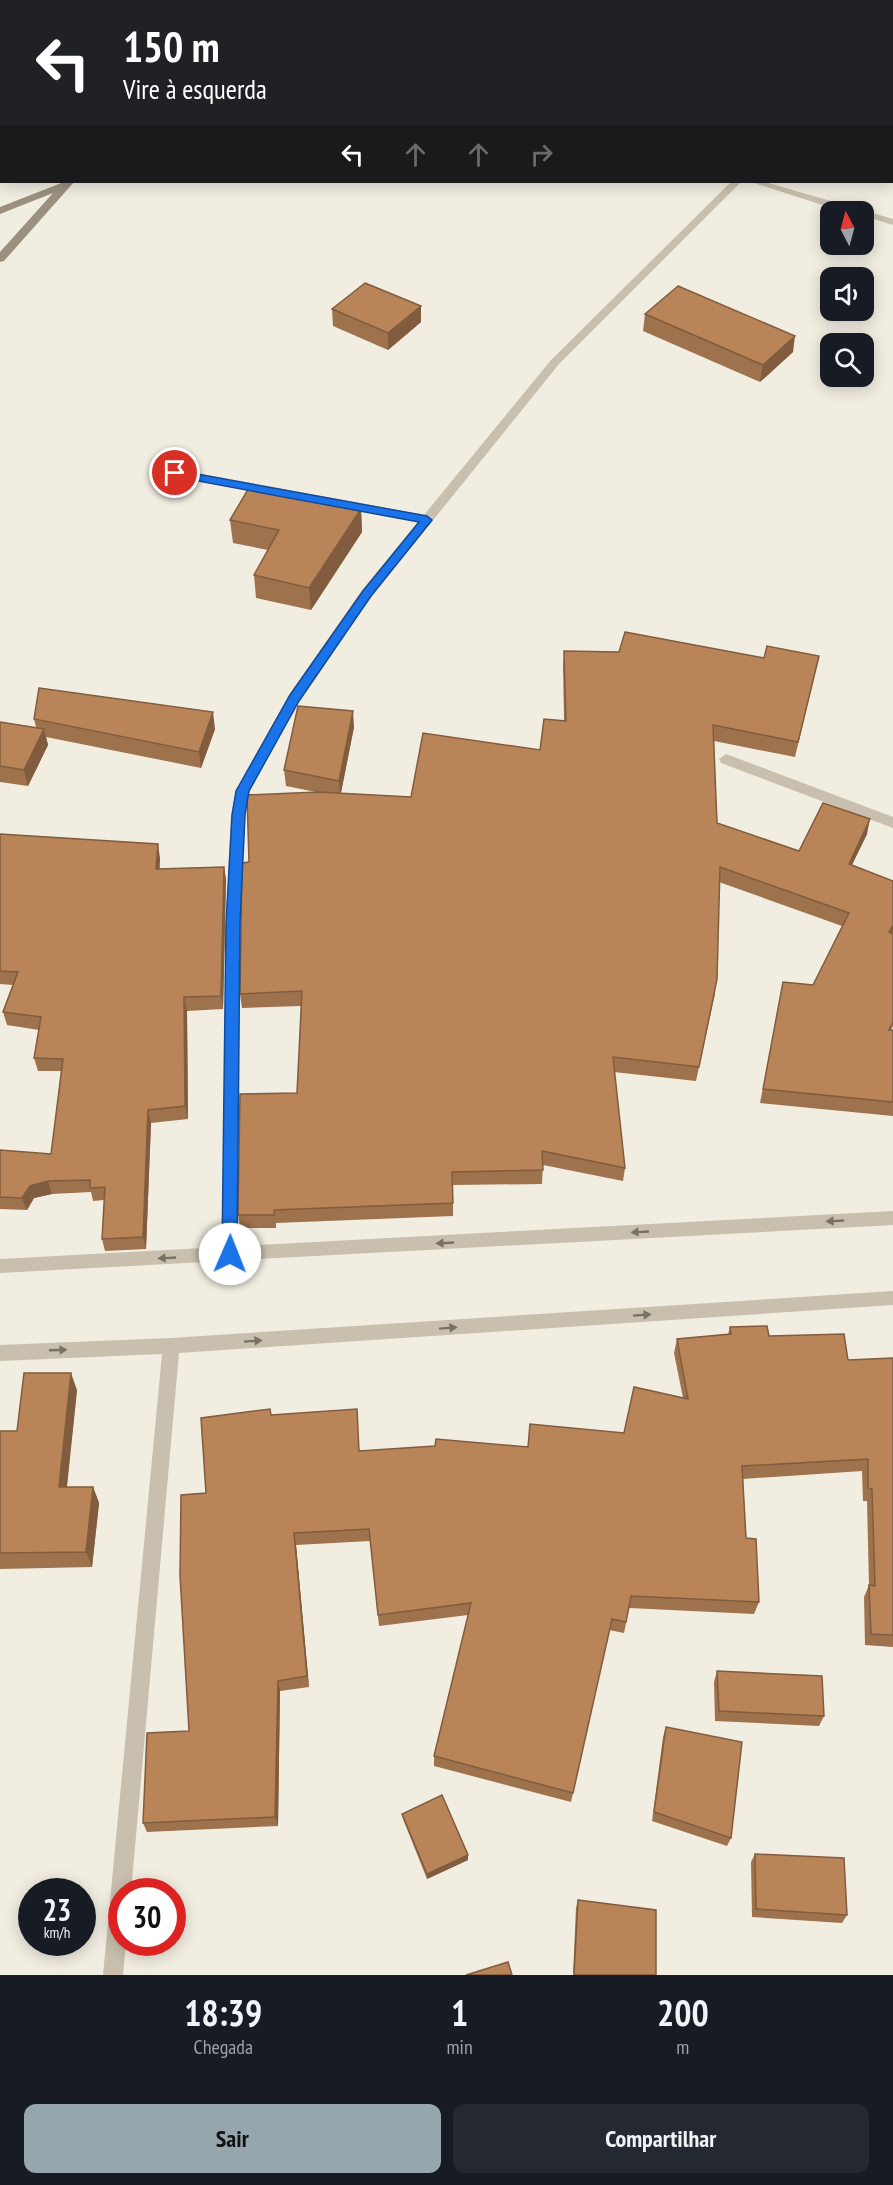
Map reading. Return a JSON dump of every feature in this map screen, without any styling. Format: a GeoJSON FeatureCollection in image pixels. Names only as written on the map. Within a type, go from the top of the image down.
{"type":"FeatureCollection","features":[{"type":"Feature","properties":{"kind":"main road"},"geometry":{"type":"LineString","coordinates":[[0,211],[68,183]]}},
{"type":"Feature","properties":{"kind":"main road"},"geometry":{"type":"LineString","coordinates":[[0,259],[68,183]]}},
{"type":"Feature","properties":{"kind":"street"},"geometry":{"type":"LineString","coordinates":[[230,1254],[233,923],[238,815],[243,791],[294,698],[367,593],[555,362],[734,183]]}},
{"type":"Feature","properties":{"kind":"street"},"geometry":{"type":"LineString","coordinates":[[759,183],[820,201]]}},
{"type":"Feature","properties":{"kind":"street"},"geometry":{"type":"LineString","coordinates":[[874,216],[893,222]]}},
{"type":"Feature","properties":{"kind":"street"},"geometry":{"type":"LineString","coordinates":[[175,473],[427,520]]}},
{"type":"Feature","properties":{"kind":"street"},"geometry":{"type":"LineString","coordinates":[[726,759],[893,823]]}},
{"type":"Feature","properties":{"kind":"street"},"geometry":{"type":"LineString","coordinates":[[0,1266],[893,1218]]}},
{"type":"Feature","properties":{"kind":"street"},"geometry":{"type":"LineString","coordinates":[[0,1353],[171,1346],[893,1298]]}},
{"type":"Feature","properties":{"kind":"street"},"geometry":{"type":"LineString","coordinates":[[113,1975],[171,1346]]}},
{"type":"Feature","properties":{"kind":"building"},"geometry":{"type":"Polygon","coordinates":[[[365,283],[421,306],[388,333],[332,309],[365,283]]]}},
{"type":"Feature","properties":{"kind":"building"},"geometry":{"type":"Polygon","coordinates":[[[678,286],[795,336],[763,365],[645,314],[678,286]]]}},
{"type":"Feature","properties":{"kind":"building"},"geometry":{"type":"Polygon","coordinates":[[[250,486],[361,509],[309,588],[254,575],[279,530],[230,520],[250,486]]]}},
{"type":"Feature","properties":{"kind":"building"},"geometry":{"type":"Polygon","coordinates":[[[625,632],[764,658],[767,646],[819,656],[798,742],[713,725],[717,823],[799,851],[823,803],[870,819],[849,864],[893,881],[893,925],[889,932],[893,934],[893,1022],[889,1030],[893,1030],[893,1102],[763,1089],[783,982],[813,985],[849,913],[720,867],[717,979],[699,1067],[613,1057],[625,1168],[542,1151],[543,1170],[452,1172],[453,1203],[274,1210],[274,1215],[238,1215],[240,1094],[297,1093],[302,991],[240,994],[242,863],[249,862],[247,795],[318,792],[411,797],[423,733],[540,750],[544,719],[566,721],[564,651],[619,652],[625,632]]]}},
{"type":"Feature","properties":{"kind":"building"},"geometry":{"type":"Polygon","coordinates":[[[39,688],[213,712],[199,752],[34,719],[39,688]]]}},
{"type":"Feature","properties":{"kind":"building"},"geometry":{"type":"Polygon","coordinates":[[[298,706],[353,711],[339,781],[284,770],[298,706]]]}},
{"type":"Feature","properties":{"kind":"building"},"geometry":{"type":"Polygon","coordinates":[[[0,722],[44,729],[24,770],[0,766],[0,722]]]}},
{"type":"Feature","properties":{"kind":"building"},"geometry":{"type":"Polygon","coordinates":[[[0,834],[158,844],[156,869],[224,867],[221,996],[184,997],[185,1106],[148,1110],[143,1237],[102,1239],[105,1187],[90,1188],[90,1180],[48,1181],[30,1186],[22,1198],[0,1197],[0,1150],[51,1154],[63,1059],[34,1058],[41,1017],[3,1012],[18,972],[0,971],[0,834]]]}},
{"type":"Feature","properties":{"kind":"building"},"geometry":{"type":"Polygon","coordinates":[[[767,1326],[769,1336],[844,1334],[848,1360],[893,1358],[893,1635],[871,1634],[869,1585],[875,1586],[872,1489],[868,1488],[868,1459],[742,1466],[746,1538],[756,1539],[759,1602],[631,1596],[626,1622],[612,1619],[573,1793],[434,1756],[471,1603],[378,1615],[369,1529],[294,1533],[307,1676],[278,1681],[275,1817],[143,1823],[147,1733],[189,1731],[180,1575],[181,1495],[206,1493],[201,1418],[270,1409],[271,1415],[357,1409],[359,1451],[435,1446],[436,1439],[528,1447],[530,1424],[624,1433],[634,1387],[688,1399],[677,1339],[731,1334],[730,1327],[767,1326]]]}},
{"type":"Feature","properties":{"kind":"building"},"geometry":{"type":"Polygon","coordinates":[[[24,1373],[71,1373],[59,1487],[93,1487],[86,1552],[0,1553],[0,1431],[17,1431],[24,1373]]]}},
{"type":"Feature","properties":{"kind":"building"},"geometry":{"type":"Polygon","coordinates":[[[717,1671],[822,1676],[824,1716],[719,1711],[717,1671]]]}},
{"type":"Feature","properties":{"kind":"building"},"geometry":{"type":"Polygon","coordinates":[[[666,1727],[742,1742],[731,1838],[654,1812],[666,1727]]]}},
{"type":"Feature","properties":{"kind":"building"},"geometry":{"type":"Polygon","coordinates":[[[442,1795],[468,1855],[427,1874],[402,1814],[442,1795]]]}},
{"type":"Feature","properties":{"kind":"building"},"geometry":{"type":"Polygon","coordinates":[[[755,1854],[844,1858],[847,1915],[756,1909],[755,1854]]]}},
{"type":"Feature","properties":{"kind":"building"},"geometry":{"type":"Polygon","coordinates":[[[578,1900],[656,1910],[656,1975],[574,1975],[578,1900]]]}},
{"type":"Feature","properties":{"kind":"building"},"geometry":{"type":"Polygon","coordinates":[[[508,1962],[512,1975],[466,1975],[508,1962]]]}},
{"type":"Feature","properties":{"kind":"route"},"geometry":{"type":"LineString","coordinates":[[175,473],[427,520],[367,593],[294,698],[243,791],[238,815],[233,923],[230,1254]]}}]}
